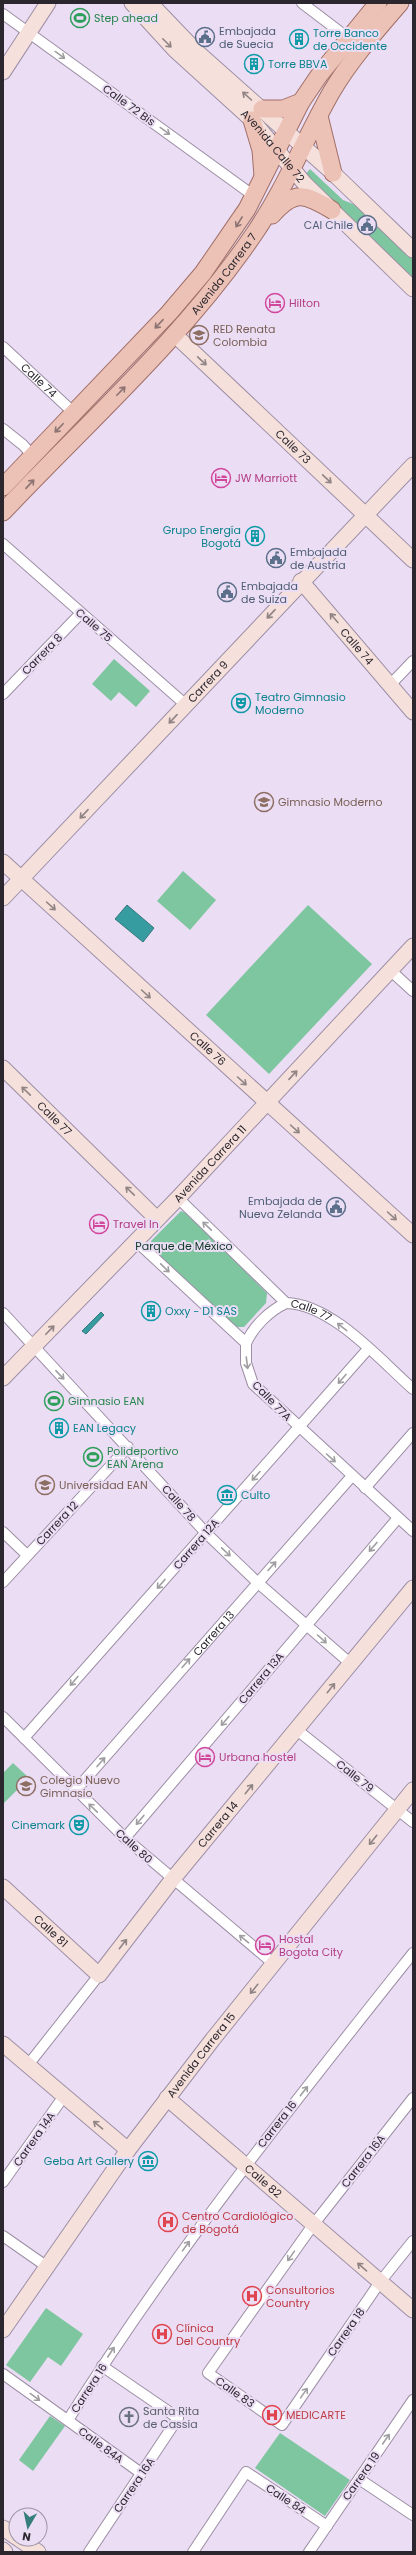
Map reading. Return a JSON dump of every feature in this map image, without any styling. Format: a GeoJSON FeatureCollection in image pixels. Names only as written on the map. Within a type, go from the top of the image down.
{"type":"FeatureCollection","features":[{"type":"Feature","properties":{"kind":"main road"},"geometry":{"type":"LineString","coordinates":[[3,72],[48,3]]}},
{"type":"Feature","properties":{"kind":"main road","name":"Avenida Calle 72"},"geometry":{"type":"LineString","coordinates":[[132,3],[175,50],[257,115],[287,131],[413,250]]}},
{"type":"Feature","properties":{"kind":"main road","name":"Avenida Calle 72"},"geometry":{"type":"LineString","coordinates":[[150,3],[257,115],[277,151],[291,168],[413,289]]}},
{"type":"Feature","properties":{"kind":"main road","name":"Avenida Carrera 7"},"geometry":{"type":"LineString","coordinates":[[3,487],[168,313],[203,273],[238,224],[263,179],[301,102],[348,38],[378,3]]}},
{"type":"Feature","properties":{"kind":"main road","name":"Avenida Carrera 7"},"geometry":{"type":"LineString","coordinates":[[3,512],[174,334],[254,234],[319,116],[352,61],[400,3]]}},
{"type":"Feature","properties":{"kind":"main road"},"geometry":{"type":"LineString","coordinates":[[263,179],[257,115],[301,102]]}},
{"type":"Feature","properties":{"kind":"main road"},"geometry":{"type":"LineString","coordinates":[[319,116],[333,173]]}},
{"type":"Feature","properties":{"kind":"main road"},"geometry":{"type":"LineString","coordinates":[[254,234],[281,205],[298,196],[309,197],[332,210]]}},
{"type":"Feature","properties":{"kind":"main road","name":"Calle 73"},"geometry":{"type":"LineString","coordinates":[[174,334],[413,560]]}},
{"type":"Feature","properties":{"kind":"main road","name":"Carrera 9"},"geometry":{"type":"LineString","coordinates":[[3,898],[22,880],[301,581],[413,465]]}},
{"type":"Feature","properties":{"kind":"main road","name":"Calle 74"},"geometry":{"type":"LineString","coordinates":[[301,581],[391,684],[413,712]]}},
{"type":"Feature","properties":{"kind":"main road","name":"Calle 76"},"geometry":{"type":"LineString","coordinates":[[3,862],[266,1103],[413,1235]]}},
{"type":"Feature","properties":{"kind":"main road","name":"Avenida Carrera 11"},"geometry":{"type":"LineString","coordinates":[[3,1378],[178,1198],[413,946]]}},
{"type":"Feature","properties":{"kind":"main road","name":"Calle 77"},"geometry":{"type":"LineString","coordinates":[[3,1068],[157,1219]]}},
{"type":"Feature","properties":{"kind":"main road","name":"Carrera 14"},"geometry":{"type":"LineString","coordinates":[[99,1975],[172,1880],[413,1588]]}},
{"type":"Feature","properties":{"kind":"main road","name":"Avenida Carrera 15"},"geometry":{"type":"LineString","coordinates":[[3,2330],[128,2150],[167,2098],[413,1790]]}},
{"type":"Feature","properties":{"kind":"main road","name":"Calle 81"},"geometry":{"type":"LineString","coordinates":[[3,1887],[99,1975]]}},
{"type":"Feature","properties":{"kind":"main road"},"geometry":{"type":"LineString","coordinates":[[4,2046],[128,2150]]}},
{"type":"Feature","properties":{"kind":"main road","name":"Calle 82"},"geometry":{"type":"LineString","coordinates":[[167,2098],[413,2310]]}},
{"type":"Feature","properties":{"kind":"street"},"geometry":{"type":"LineString","coordinates":[[302,3],[348,38]]}},
{"type":"Feature","properties":{"kind":"street","name":"Calle 72 Bis"},"geometry":{"type":"LineString","coordinates":[[3,14],[254,196]]}},
{"type":"Feature","properties":{"kind":"street","name":"Calle 74"},"geometry":{"type":"LineString","coordinates":[[3,347],[74,413]]}},
{"type":"Feature","properties":{"kind":"street"},"geometry":{"type":"LineString","coordinates":[[3,429],[24,445],[33,456]]}},
{"type":"Feature","properties":{"kind":"street","name":"Calle 75"},"geometry":{"type":"LineString","coordinates":[[3,544],[186,705]]}},
{"type":"Feature","properties":{"kind":"street","name":"Carrera 8"},"geometry":{"type":"LineString","coordinates":[[3,694],[81,613]]}},
{"type":"Feature","properties":{"kind":"street"},"geometry":{"type":"LineString","coordinates":[[391,684],[413,661]]}},
{"type":"Feature","properties":{"kind":"street"},"geometry":{"type":"LineString","coordinates":[[390,970],[413,991]]}},
{"type":"Feature","properties":{"kind":"street","name":"Calle 77"},"geometry":{"type":"LineString","coordinates":[[178,1198],[286,1303],[316,1310],[340,1325],[413,1389]]}},
{"type":"Feature","properties":{"kind":"street"},"geometry":{"type":"LineString","coordinates":[[136,1241],[246,1343],[252,1331],[265,1318],[286,1303]]}},
{"type":"Feature","properties":{"kind":"street","name":"Calle 78"},"geometry":{"type":"LineString","coordinates":[[3,1313],[206,1533],[257,1582],[351,1664]]}},
{"type":"Feature","properties":{"kind":"street","name":"Calle 77A"},"geometry":{"type":"LineString","coordinates":[[246,1343],[246,1363],[253,1384],[299,1428],[413,1531]]}},
{"type":"Feature","properties":{"kind":"street","name":"Carrera 12A"},"geometry":{"type":"LineString","coordinates":[[24,1738],[368,1349]]}},
{"type":"Feature","properties":{"kind":"street"},"geometry":{"type":"LineString","coordinates":[[365,1488],[413,1434]]}},
{"type":"Feature","properties":{"kind":"street","name":"Carrera 12"},"geometry":{"type":"LineString","coordinates":[[3,1582],[128,1447]]}},
{"type":"Feature","properties":{"kind":"street","name":"Carrera 13"},"geometry":{"type":"LineString","coordinates":[[75,1791],[257,1582],[352,1476]]}},
{"type":"Feature","properties":{"kind":"street","name":"Carrera 13A"},"geometry":{"type":"LineString","coordinates":[[125,1838],[398,1518]]}},
{"type":"Feature","properties":{"kind":"street"},"geometry":{"type":"LineString","coordinates":[[3,1532],[27,1555]]}},
{"type":"Feature","properties":{"kind":"street","name":"Calle 80"},"geometry":{"type":"LineString","coordinates":[[3,1717],[75,1791],[125,1838],[172,1880],[274,1964]]}},
{"type":"Feature","properties":{"kind":"street","name":"Calle 79"},"geometry":{"type":"LineString","coordinates":[[297,1730],[413,1822]]}},
{"type":"Feature","properties":{"kind":"street","name":"Carrera 16"},"geometry":{"type":"LineString","coordinates":[[68,2420],[131,2321],[245,2165],[413,1953]]}},
{"type":"Feature","properties":{"kind":"street","name":"Carrera 14"},"geometry":{"type":"LineString","coordinates":[[28,2065],[99,1975]]}},
{"type":"Feature","properties":{"kind":"street","name":"Carrera 14A"},"geometry":{"type":"LineString","coordinates":[[3,2182],[64,2096]]}},
{"type":"Feature","properties":{"kind":"street","name":"Carrera 16A"},"geometry":{"type":"LineString","coordinates":[[208,2373],[313,2224],[413,2098]]}},
{"type":"Feature","properties":{"kind":"street"},"geometry":{"type":"LineString","coordinates":[[3,2236],[46,2266]]}},
{"type":"Feature","properties":{"kind":"street","name":"Carrera 18"},"geometry":{"type":"LineString","coordinates":[[282,2425],[380,2282],[413,2241]]}},
{"type":"Feature","properties":{"kind":"street","name":"Carrera 16A"},"geometry":{"type":"LineString","coordinates":[[89,2552],[178,2418],[102,2366]]}},
{"type":"Feature","properties":{"kind":"street","name":"Calle 83"},"geometry":{"type":"LineString","coordinates":[[208,2373],[282,2425]]}},
{"type":"Feature","properties":{"kind":"street","name":"Calle 84A"},"geometry":{"type":"LineString","coordinates":[[3,2374],[141,2473]]}},
{"type":"Feature","properties":{"kind":"street","name":"Carrera 19"},"geometry":{"type":"LineString","coordinates":[[309,2552],[413,2400]]}},
{"type":"Feature","properties":{"kind":"street","name":"Calle 84"},"geometry":{"type":"LineString","coordinates":[[193,2552],[246,2472],[327,2526]]}},
{"type":"Feature","properties":{"kind":"street"},"geometry":{"type":"LineString","coordinates":[[359,2479],[413,2515]]}},
{"type":"Feature","properties":{"kind":"green space"},"geometry":{"type":"Polygon","coordinates":[[[310,169],[343,200],[358,206],[413,258],[413,279],[303,177],[310,169]]]}},
{"type":"Feature","properties":{"kind":"green space"},"geometry":{"type":"Polygon","coordinates":[[[114,659],[150,691],[136,707],[119,692],[111,701],[92,684],[114,659]]]}},
{"type":"Feature","properties":{"kind":"green space"},"geometry":{"type":"Polygon","coordinates":[[[183,871],[216,900],[190,930],[157,901],[183,871]]]}},
{"type":"Feature","properties":{"kind":"green space"},"geometry":{"type":"Polygon","coordinates":[[[308,905],[372,964],[269,1074],[206,1015],[308,905]]]}},
{"type":"Feature","properties":{"kind":"green space","name":"Parque de México"},"geometry":{"type":"Polygon","coordinates":[[[181,1211],[188,1214],[267,1293],[266,1303],[244,1327],[236,1327],[152,1251],[151,1241],[181,1211]]]}},
{"type":"Feature","properties":{"kind":"green space"},"geometry":{"type":"Polygon","coordinates":[[[13,1763],[29,1778],[3,1804],[3,1773],[13,1763]]]}},
{"type":"Feature","properties":{"kind":"green space"},"geometry":{"type":"Polygon","coordinates":[[[46,2308],[83,2334],[61,2366],[48,2357],[30,2382],[6,2365],[46,2308]]]}},
{"type":"Feature","properties":{"kind":"green space"},"geometry":{"type":"Polygon","coordinates":[[[50,2416],[65,2426],[33,2471],[19,2460],[50,2416]]]}},
{"type":"Feature","properties":{"kind":"green space"},"geometry":{"type":"Polygon","coordinates":[[[280,2433],[350,2480],[325,2516],[255,2468],[280,2433]]]}},
{"type":"Feature","properties":{"kind":"shaded area"},"geometry":{"type":"Polygon","coordinates":[[[127,905],[154,928],[143,942],[115,919],[127,905]]]}},
{"type":"Feature","properties":{"kind":"shaded area"},"geometry":{"type":"Polygon","coordinates":[[[101,1312],[104,1315],[86,1334],[82,1331],[101,1312]]]}},
{"type":"Feature","properties":{"kind":"place","name":"Step ahead"},"geometry":{"type":"Point","coordinates":[80,18]}},
{"type":"Feature","properties":{"kind":"place","name":"Embajada de Suecia"},"geometry":{"type":"Point","coordinates":[205,37]}},
{"type":"Feature","properties":{"kind":"place","name":"Torre Banco de Occidente"},"geometry":{"type":"Point","coordinates":[299,39]}},
{"type":"Feature","properties":{"kind":"place","name":"Torre BBVA"},"geometry":{"type":"Point","coordinates":[254,64]}},
{"type":"Feature","properties":{"kind":"place","name":"CAI Chile"},"geometry":{"type":"Point","coordinates":[367,225]}},
{"type":"Feature","properties":{"kind":"place","name":"Hilton"},"geometry":{"type":"Point","coordinates":[275,303]}},
{"type":"Feature","properties":{"kind":"place","name":"RED Renata Colombia"},"geometry":{"type":"Point","coordinates":[199,335]}},
{"type":"Feature","properties":{"kind":"place","name":"JW Marriott"},"geometry":{"type":"Point","coordinates":[221,478]}},
{"type":"Feature","properties":{"kind":"place","name":"Grupo Energía Bogotá"},"geometry":{"type":"Point","coordinates":[255,536]}},
{"type":"Feature","properties":{"kind":"place","name":"Embajada de Austria"},"geometry":{"type":"Point","coordinates":[276,558]}},
{"type":"Feature","properties":{"kind":"place","name":"Embajada de Suiza"},"geometry":{"type":"Point","coordinates":[227,592]}},
{"type":"Feature","properties":{"kind":"place","name":"Teatro Gimnasio Moderno"},"geometry":{"type":"Point","coordinates":[241,703]}},
{"type":"Feature","properties":{"kind":"place","name":"Gimnasio Moderno"},"geometry":{"type":"Point","coordinates":[264,802]}},
{"type":"Feature","properties":{"kind":"place","name":"Embajada de Nueva Zelanda"},"geometry":{"type":"Point","coordinates":[336,1207]}},
{"type":"Feature","properties":{"kind":"place","name":"Travel In"},"geometry":{"type":"Point","coordinates":[99,1224]}},
{"type":"Feature","properties":{"kind":"place","name":"Oxxy - D1 SAS"},"geometry":{"type":"Point","coordinates":[151,1311]}},
{"type":"Feature","properties":{"kind":"place","name":"Gimnasio EAN"},"geometry":{"type":"Point","coordinates":[54,1401]}},
{"type":"Feature","properties":{"kind":"place","name":"EAN Legacy"},"geometry":{"type":"Point","coordinates":[59,1428]}},
{"type":"Feature","properties":{"kind":"place","name":"Polideportivo EAN Arena"},"geometry":{"type":"Point","coordinates":[93,1457]}},
{"type":"Feature","properties":{"kind":"place","name":"Universidad EAN"},"geometry":{"type":"Point","coordinates":[45,1485]}},
{"type":"Feature","properties":{"kind":"place","name":"Culto"},"geometry":{"type":"Point","coordinates":[227,1495]}},
{"type":"Feature","properties":{"kind":"place","name":"Urbana hostel"},"geometry":{"type":"Point","coordinates":[205,1757]}},
{"type":"Feature","properties":{"kind":"place","name":"Colegio Nuevo Gimnasio"},"geometry":{"type":"Point","coordinates":[26,1786]}},
{"type":"Feature","properties":{"kind":"place","name":"Cinemark"},"geometry":{"type":"Point","coordinates":[79,1825]}},
{"type":"Feature","properties":{"kind":"place","name":"Hostal Bogota City"},"geometry":{"type":"Point","coordinates":[265,1945]}},
{"type":"Feature","properties":{"kind":"place","name":"Geba Art Gallery"},"geometry":{"type":"Point","coordinates":[148,2161]}},
{"type":"Feature","properties":{"kind":"place","name":"Centro Cardiológico de Bogotá"},"geometry":{"type":"Point","coordinates":[168,2222]}},
{"type":"Feature","properties":{"kind":"place","name":"Consultorios Country"},"geometry":{"type":"Point","coordinates":[252,2296]}},
{"type":"Feature","properties":{"kind":"place","name":"Clínica Del Country"},"geometry":{"type":"Point","coordinates":[162,2334]}},
{"type":"Feature","properties":{"kind":"place","name":"MEDICARTE"},"geometry":{"type":"Point","coordinates":[272,2415]}},
{"type":"Feature","properties":{"kind":"place","name":"Santa Rita de Cassia"},"geometry":{"type":"Point","coordinates":[129,2417]}}]}
